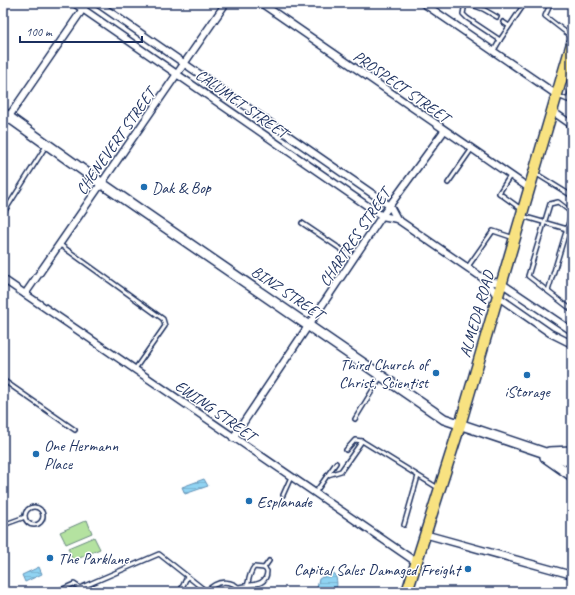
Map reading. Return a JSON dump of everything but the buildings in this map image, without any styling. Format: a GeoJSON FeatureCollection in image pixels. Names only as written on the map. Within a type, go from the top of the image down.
{"type":"FeatureCollection","features":[{"type":"Feature","properties":{"kind":"main road","name":"ALMEDA ROAD"},"geometry":{"type":"LineString","coordinates":[[407,592],[424,534],[460,425],[552,111],[557,96],[567,76],[572,43]]}},
{"type":"Feature","properties":{"kind":"main road","name":"BINZ STREET"},"geometry":{"type":"LineString","coordinates":[[6,115],[101,183],[444,419],[572,462]]}},
{"type":"Feature","properties":{"kind":"main road"},"geometry":{"type":"LineString","coordinates":[[536,450],[572,451]]}},
{"type":"Feature","properties":{"kind":"main road"},"geometry":{"type":"LineString","coordinates":[[536,450],[572,476]]}},
{"type":"Feature","properties":{"kind":"street","name":"CALUMET STREET"},"geometry":{"type":"LineString","coordinates":[[74,3],[382,216],[397,219],[487,281],[497,296]]}},
{"type":"Feature","properties":{"kind":"street"},"geometry":{"type":"LineString","coordinates":[[3,125],[6,115],[88,3]]}},
{"type":"Feature","properties":{"kind":"street","name":"CALUMET STREET"},"geometry":{"type":"LineString","coordinates":[[97,3],[390,206],[397,219]]}},
{"type":"Feature","properties":{"kind":"street","name":"CHENEVERT STREET"},"geometry":{"type":"LineString","coordinates":[[25,294],[226,3]]}},
{"type":"Feature","properties":{"kind":"street","name":"PROSPECT STREET"},"geometry":{"type":"LineString","coordinates":[[261,3],[471,150],[529,188]]}},
{"type":"Feature","properties":{"kind":"street"},"geometry":{"type":"LineString","coordinates":[[423,3],[557,96]]}},
{"type":"Feature","properties":{"kind":"street"},"geometry":{"type":"LineString","coordinates":[[552,111],[572,125]]}},
{"type":"Feature","properties":{"kind":"street","name":"CHARTRES STREET"},"geometry":{"type":"LineString","coordinates":[[233,438],[382,216],[444,131]]}},
{"type":"Feature","properties":{"kind":"street","name":"EWING STREET"},"geometry":{"type":"LineString","coordinates":[[3,279],[416,562]]}},
{"type":"Feature","properties":{"kind":"street","name":"CALUMET STREET"},"geometry":{"type":"LineString","coordinates":[[487,281],[501,283]]}},
{"type":"Feature","properties":{"kind":"street"},"geometry":{"type":"LineString","coordinates":[[501,283],[572,331]]}},
{"type":"Feature","properties":{"kind":"street"},"geometry":{"type":"LineString","coordinates":[[497,296],[550,333],[572,344]]}},
{"type":"Feature","properties":{"kind":"street"},"geometry":{"type":"LineString","coordinates":[[424,534],[572,575]]}},
{"type":"Feature","properties":{"kind":"lane"},"geometry":{"type":"LineString","coordinates":[[497,17],[483,9],[466,3],[463,14],[500,40]]}},
{"type":"Feature","properties":{"kind":"lane"},"geometry":{"type":"LineString","coordinates":[[493,52],[525,3]]}},
{"type":"Feature","properties":{"kind":"lane"},"geometry":{"type":"LineString","coordinates":[[552,3],[545,16],[548,20],[572,37]]}},
{"type":"Feature","properties":{"kind":"lane"},"geometry":{"type":"LineString","coordinates":[[503,22],[509,26]]}},
{"type":"Feature","properties":{"kind":"lane"},"geometry":{"type":"LineString","coordinates":[[557,96],[568,100],[572,87]]}},
{"type":"Feature","properties":{"kind":"lane"},"geometry":{"type":"LineString","coordinates":[[3,214],[47,144]]}},
{"type":"Feature","properties":{"kind":"lane"},"geometry":{"type":"LineString","coordinates":[[448,183],[471,150]]}},
{"type":"Feature","properties":{"kind":"lane"},"geometry":{"type":"LineString","coordinates":[[534,172],[572,196]]}},
{"type":"Feature","properties":{"kind":"lane"},"geometry":{"type":"LineString","coordinates":[[510,176],[499,193],[521,213],[567,229]]}},
{"type":"Feature","properties":{"kind":"lane"},"geometry":{"type":"LineString","coordinates":[[548,291],[572,212],[558,202],[550,204],[528,276],[572,310]]}},
{"type":"Feature","properties":{"kind":"lane"},"geometry":{"type":"LineString","coordinates":[[302,223],[354,258]]}},
{"type":"Feature","properties":{"kind":"lane"},"geometry":{"type":"LineString","coordinates":[[467,268],[493,231],[514,238]]}},
{"type":"Feature","properties":{"kind":"lane"},"geometry":{"type":"LineString","coordinates":[[59,244],[163,319],[165,326],[134,370]]}},
{"type":"Feature","properties":{"kind":"lane"},"geometry":{"type":"LineString","coordinates":[[355,419],[382,375]]}},
{"type":"Feature","properties":{"kind":"lane"},"geometry":{"type":"LineString","coordinates":[[3,380],[75,430]]}},
{"type":"Feature","properties":{"kind":"lane"},"geometry":{"type":"LineString","coordinates":[[346,450],[355,440],[362,441],[439,489]]}},
{"type":"Feature","properties":{"kind":"lane"},"geometry":{"type":"LineString","coordinates":[[328,475],[341,472],[362,441]]}},
{"type":"Feature","properties":{"kind":"lane"},"geometry":{"type":"LineString","coordinates":[[315,493],[336,463]]}},
{"type":"Feature","properties":{"kind":"lane"},"geometry":{"type":"LineString","coordinates":[[404,525],[418,476]]}},
{"type":"Feature","properties":{"kind":"lane"},"geometry":{"type":"LineString","coordinates":[[283,494],[291,477]]}},
{"type":"Feature","properties":{"kind":"lane"},"geometry":{"type":"LineString","coordinates":[[31,508],[40,509],[42,514],[40,522],[35,525],[30,524],[25,517],[27,511],[31,508]]}},
{"type":"Feature","properties":{"kind":"lane"},"geometry":{"type":"LineString","coordinates":[[3,525],[25,517]]}},
{"type":"Feature","properties":{"kind":"lane"},"geometry":{"type":"LineString","coordinates":[[56,592],[74,584],[80,588],[158,554],[206,592],[218,582],[226,582],[239,587],[244,592],[249,584],[249,576],[254,568],[264,568]]}},
{"type":"Feature","properties":{"kind":"lane"},"geometry":{"type":"LineString","coordinates":[[264,568],[269,561]]}},
{"type":"Feature","properties":{"kind":"lane"},"geometry":{"type":"LineString","coordinates":[[239,587],[249,584],[259,585],[264,582],[267,577],[267,571],[264,568]]}},
{"type":"Feature","properties":{"kind":"lane"},"geometry":{"type":"LineString","coordinates":[[180,592],[187,577]]}},
{"type":"Feature","properties":{"kind":"green space"},"geometry":{"type":"Polygon","coordinates":[[[87,520],[92,533],[66,544],[60,532],[87,520]]]}},
{"type":"Feature","properties":{"kind":"green space"},"geometry":{"type":"Polygon","coordinates":[[[94,537],[100,549],[73,561],[68,548],[94,537]]]}},
{"type":"Feature","properties":{"kind":"water"},"geometry":{"type":"Polygon","coordinates":[[[204,479],[208,486],[185,494],[182,487],[204,479]]]}},
{"type":"Feature","properties":{"kind":"water"},"geometry":{"type":"Polygon","coordinates":[[[39,567],[42,574],[25,582],[22,575],[39,567]]]}},
{"type":"Feature","properties":{"kind":"water"},"geometry":{"type":"Polygon","coordinates":[[[331,572],[335,574],[336,578],[337,585],[335,592],[316,592],[319,579],[331,572]]]}},
{"type":"Feature","properties":{"kind":"place","name":"Dak & Bop"},"geometry":{"type":"Point","coordinates":[144,187]}},
{"type":"Feature","properties":{"kind":"place","name":"Third Church of Christ, Scientist"},"geometry":{"type":"Point","coordinates":[436,373]}},
{"type":"Feature","properties":{"kind":"place","name":"iStorage"},"geometry":{"type":"Point","coordinates":[527,375]}},
{"type":"Feature","properties":{"kind":"place","name":"One Hermann Place"},"geometry":{"type":"Point","coordinates":[36,454]}},
{"type":"Feature","properties":{"kind":"place","name":"Esplanade"},"geometry":{"type":"Point","coordinates":[249,501]}},
{"type":"Feature","properties":{"kind":"place","name":"The Parklane"},"geometry":{"type":"Point","coordinates":[50,558]}},
{"type":"Feature","properties":{"kind":"place","name":"Capital Sales Damaged Freight"},"geometry":{"type":"Point","coordinates":[468,569]}}]}
